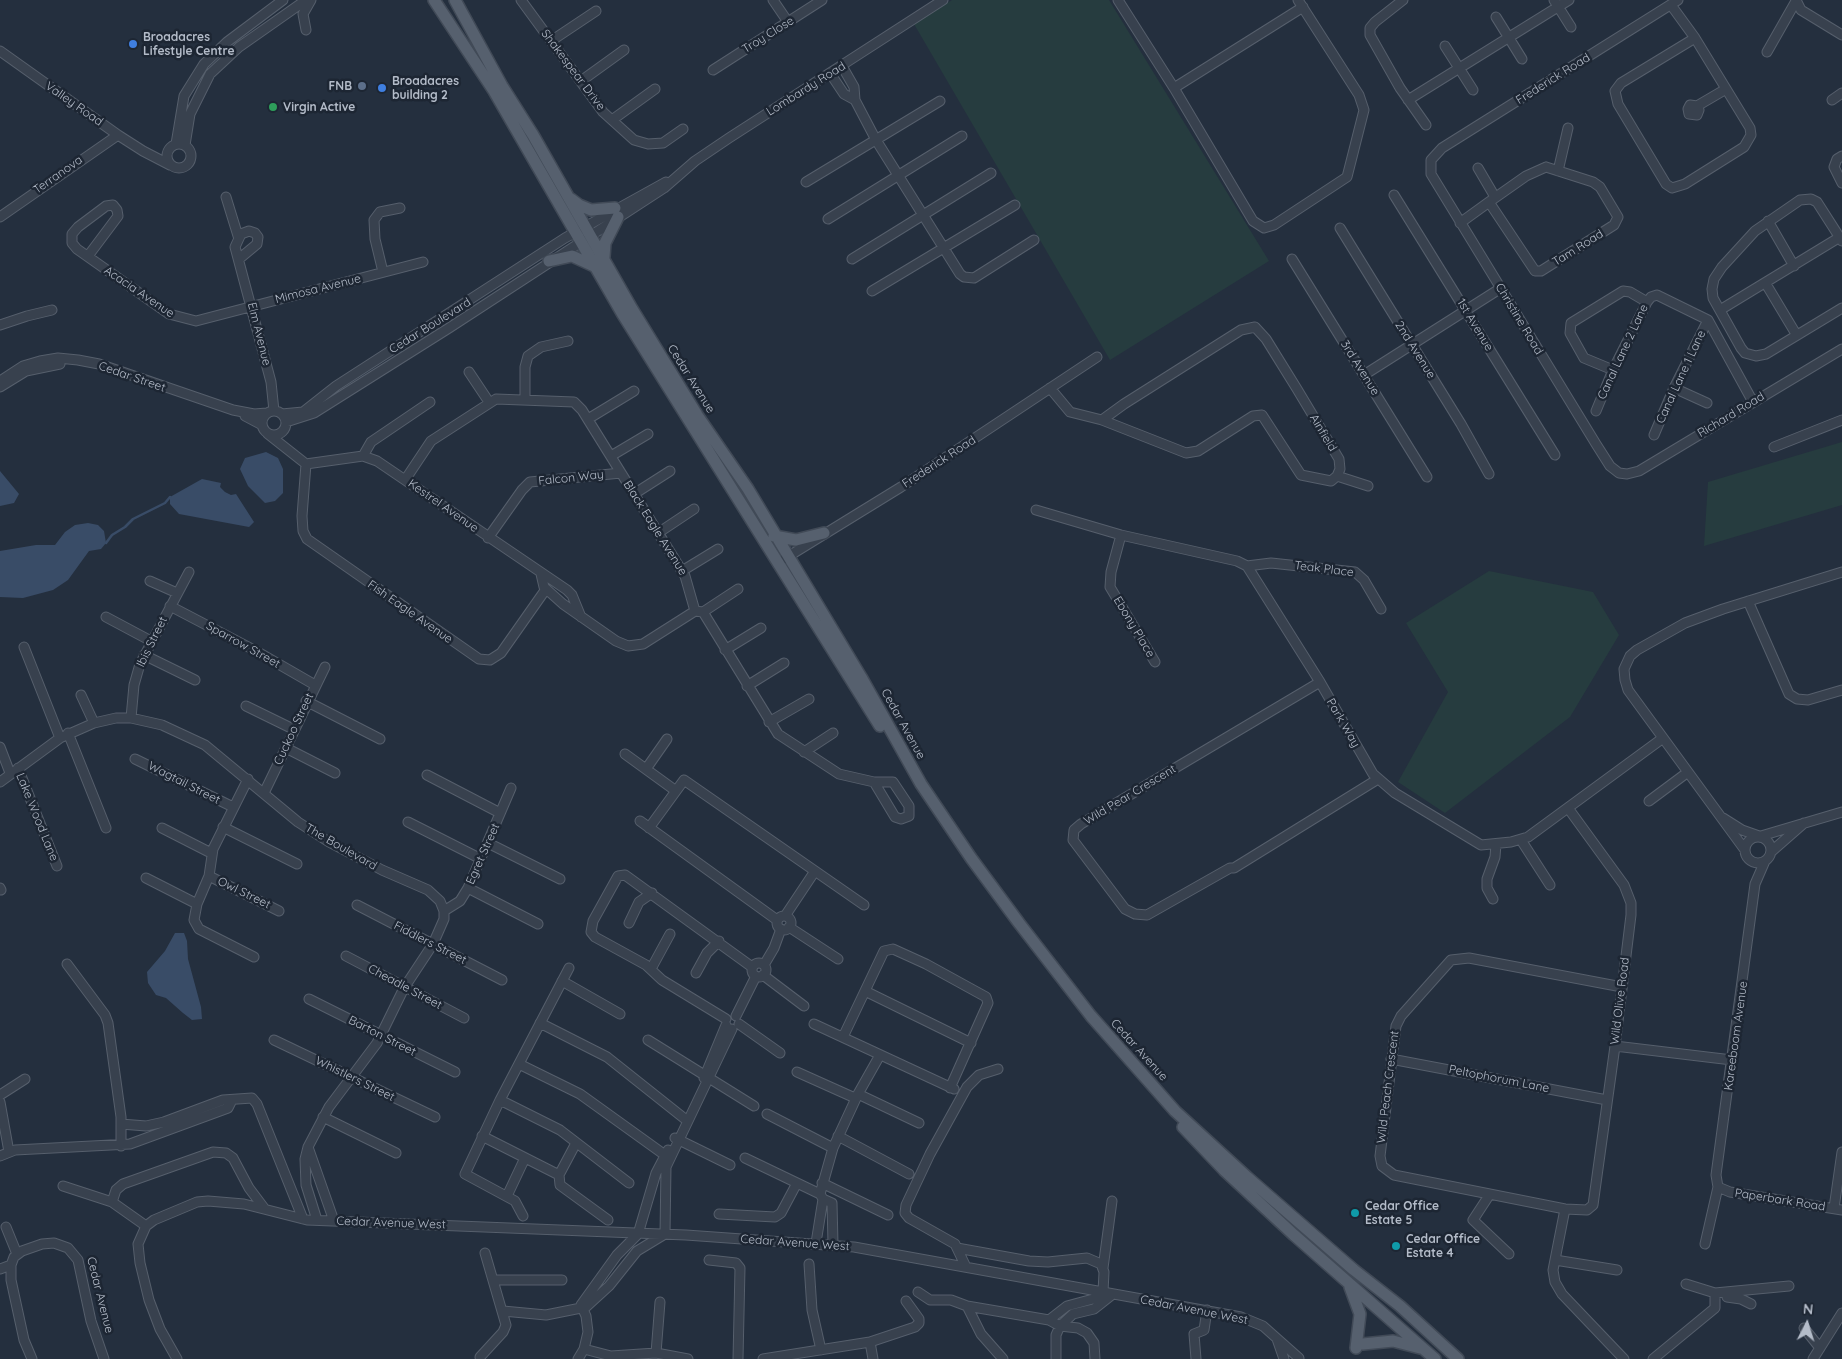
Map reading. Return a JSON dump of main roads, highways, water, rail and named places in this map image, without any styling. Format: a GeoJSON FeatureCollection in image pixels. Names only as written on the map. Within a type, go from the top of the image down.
{"type":"FeatureCollection","features":[{"type":"Feature","properties":{"kind":"main road","name":"Cedar Avenue"},"geometry":{"type":"LineString","coordinates":[[434,0],[494,91],[674,378],[748,489],[774,536],[782,560],[894,750],[971,867],[1056,981],[1161,1104],[1224,1170],[1348,1283],[1436,1359]]}},
{"type":"Feature","properties":{"kind":"main road","name":"Cedar Avenue"},"geometry":{"type":"LineString","coordinates":[[455,0],[566,194],[583,234]]}},
{"type":"Feature","properties":{"kind":"main road"},"geometry":{"type":"LineString","coordinates":[[549,261],[572,256],[601,264],[605,244],[616,213],[591,210],[578,205],[566,194]]}},
{"type":"Feature","properties":{"kind":"main road","name":"Cedar Avenue"},"geometry":{"type":"LineString","coordinates":[[601,264],[622,313],[782,560],[861,677],[931,799],[1004,903],[1091,1016],[1175,1110],[1247,1177],[1354,1270],[1400,1306],[1458,1359]]}},
{"type":"Feature","properties":{"kind":"main road"},"geometry":{"type":"LineString","coordinates":[[774,536],[796,540],[824,533]]}},
{"type":"Feature","properties":{"kind":"main road"},"geometry":{"type":"LineString","coordinates":[[1348,1283],[1360,1314],[1360,1346],[1393,1341],[1426,1350]]}},
{"type":"Feature","properties":{"kind":"water"},"geometry":{"type":"Polygon","coordinates":[[[266,452],[278,458],[283,469],[283,493],[275,501],[265,503],[248,486],[240,469],[245,458],[266,452]]]}},
{"type":"Feature","properties":{"kind":"water"},"geometry":{"type":"Polygon","coordinates":[[[0,471],[19,494],[14,503],[0,506],[0,471]]]}},
{"type":"Feature","properties":{"kind":"water"},"geometry":{"type":"Polygon","coordinates":[[[202,479],[221,483],[220,487],[225,492],[231,495],[236,494],[254,522],[249,527],[179,514],[170,504],[170,497],[202,479]]]}},
{"type":"Feature","properties":{"kind":"water"},"geometry":{"type":"Polygon","coordinates":[[[88,523],[98,525],[104,531],[106,543],[101,549],[89,551],[68,580],[53,590],[23,598],[0,597],[0,551],[36,545],[55,545],[65,532],[75,525],[88,523]]]}},
{"type":"Feature","properties":{"kind":"water"},"geometry":{"type":"Polygon","coordinates":[[[175,933],[184,933],[187,941],[188,959],[201,1007],[202,1019],[192,1020],[166,998],[156,995],[148,983],[147,972],[165,951],[175,933]]]}},
{"type":"Feature","properties":{"kind":"waterway"},"geometry":{"type":"LineString","coordinates":[[106,543],[112,535],[125,527],[133,519],[165,503],[170,497]]}},
{"type":"Feature","properties":{"kind":"place","name":"Broadacres Lifestyle Centre"},"geometry":{"type":"Point","coordinates":[133,44]}},
{"type":"Feature","properties":{"kind":"place","name":"FNB"},"geometry":{"type":"Point","coordinates":[362,86]}},
{"type":"Feature","properties":{"kind":"place","name":"Broadacres building 2"},"geometry":{"type":"Point","coordinates":[382,88]}},
{"type":"Feature","properties":{"kind":"place","name":"Virgin Active"},"geometry":{"type":"Point","coordinates":[273,107]}},
{"type":"Feature","properties":{"kind":"place","name":"Cedar Office Estate 5"},"geometry":{"type":"Point","coordinates":[1355,1213]}},
{"type":"Feature","properties":{"kind":"place","name":"Cedar Office Estate 4"},"geometry":{"type":"Point","coordinates":[1396,1246]}}]}
